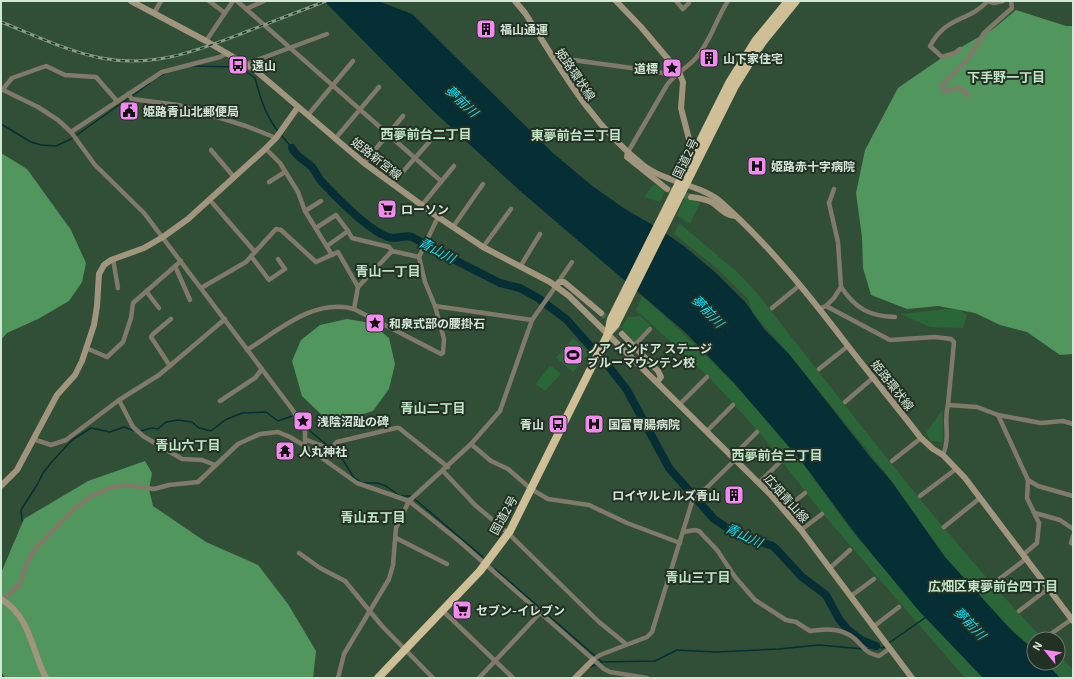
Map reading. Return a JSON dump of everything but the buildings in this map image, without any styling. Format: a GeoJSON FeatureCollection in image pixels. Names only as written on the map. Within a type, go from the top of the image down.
{"type":"FeatureCollection","features":[{"type":"Feature","properties":{"kind":"highway","name":"国道2号"},"geometry":{"type":"LineString","coordinates":[[682,184],[696,150],[729,83],[745,57],[788,1]]}},
{"type":"Feature","properties":{"kind":"highway","name":"国道2号"},"geometry":{"type":"LineString","coordinates":[[378,678],[485,565],[508,533],[608,334],[611,319],[622,304],[682,184],[735,86],[762,43],[796,1]]}},
{"type":"Feature","properties":{"kind":"main road","name":"姫路新宮線"},"geometry":{"type":"LineString","coordinates":[[131,1],[246,64],[268,80],[364,163],[422,206],[483,247],[520,267],[558,284],[608,334]]}},
{"type":"Feature","properties":{"kind":"main road","name":"姫路環状線"},"geometry":{"type":"LineString","coordinates":[[515,1],[525,13],[551,56],[592,116],[628,152],[644,166],[658,175],[713,196],[761,239],[800,285],[824,307],[848,346],[921,438],[933,449],[943,455],[965,478],[1072,620]]}},
{"type":"Feature","properties":{"kind":"main road"},"geometry":{"type":"LineString","coordinates":[[616,1],[641,27],[683,82],[681,108],[691,147],[696,150]]}},
{"type":"Feature","properties":{"kind":"main road"},"geometry":{"type":"LineString","coordinates":[[1,486],[17,470],[58,395],[75,375],[86,348],[97,306],[99,274],[104,265],[113,259],[144,248],[163,237],[210,199],[266,149],[276,138],[298,107]]}},
{"type":"Feature","properties":{"kind":"main road"},"geometry":{"type":"LineString","coordinates":[[628,152],[627,157],[667,189]]}},
{"type":"Feature","properties":{"kind":"main road"},"geometry":{"type":"LineString","coordinates":[[691,197],[703,198],[713,203],[725,213],[735,216]]}},
{"type":"Feature","properties":{"kind":"main road"},"geometry":{"type":"LineString","coordinates":[[558,284],[574,290],[601,313]]}},
{"type":"Feature","properties":{"kind":"main road","name":"広畑青山線"},"geometry":{"type":"LineString","coordinates":[[608,334],[680,404],[784,510],[830,568],[888,648],[912,678]]}},
{"type":"Feature","properties":{"kind":"main road"},"geometry":{"type":"LineString","coordinates":[[622,334],[658,372],[661,377],[657,382]]}},
{"type":"Feature","properties":{"kind":"main road"},"geometry":{"type":"LineString","coordinates":[[2,600],[17,612],[24,621],[40,668],[46,678]]}},
{"type":"Feature","properties":{"kind":"main road"},"geometry":{"type":"LineString","coordinates":[[575,678],[593,660]]}},
{"type":"Feature","properties":{"kind":"street"},"geometry":{"type":"LineString","coordinates":[[154,13],[162,1]]}},
{"type":"Feature","properties":{"kind":"street"},"geometry":{"type":"LineString","coordinates":[[209,1],[225,13]]}},
{"type":"Feature","properties":{"kind":"street"},"geometry":{"type":"LineString","coordinates":[[206,41],[233,1]]}},
{"type":"Feature","properties":{"kind":"street"},"geometry":{"type":"LineString","coordinates":[[237,1],[441,181]]}},
{"type":"Feature","properties":{"kind":"street"},"geometry":{"type":"LineString","coordinates":[[246,9],[264,1]]}},
{"type":"Feature","properties":{"kind":"street"},"geometry":{"type":"LineString","coordinates":[[676,1],[683,9],[689,1]]}},
{"type":"Feature","properties":{"kind":"street"},"geometry":{"type":"LineString","coordinates":[[628,152],[676,74],[696,58],[705,46],[728,1]]}},
{"type":"Feature","properties":{"kind":"street"},"geometry":{"type":"LineString","coordinates":[[960,49],[955,53],[942,57],[930,46],[936,36],[947,24],[975,12],[988,1],[994,3],[1003,1]]}},
{"type":"Feature","properties":{"kind":"street"},"geometry":{"type":"LineString","coordinates":[[968,95],[962,88],[958,87],[945,92],[942,85],[968,59],[984,33],[1012,8],[1011,1]]}},
{"type":"Feature","properties":{"kind":"street"},"geometry":{"type":"LineString","coordinates":[[246,64],[327,34]]}},
{"type":"Feature","properties":{"kind":"street"},"geometry":{"type":"LineString","coordinates":[[72,133],[117,101],[162,72],[228,54]]}},
{"type":"Feature","properties":{"kind":"street"},"geometry":{"type":"LineString","coordinates":[[551,56],[585,63],[631,66],[668,74],[676,74]]}},
{"type":"Feature","properties":{"kind":"street"},"geometry":{"type":"LineString","coordinates":[[308,115],[353,61]]}},
{"type":"Feature","properties":{"kind":"street"},"geometry":{"type":"LineString","coordinates":[[117,101],[96,77],[65,75],[46,66],[12,78],[2,89],[44,112],[72,133],[95,165],[144,213],[292,409],[305,431],[307,440],[305,446]]}},
{"type":"Feature","properties":{"kind":"street"},"geometry":{"type":"LineString","coordinates":[[335,139],[380,87]]}},
{"type":"Feature","properties":{"kind":"street"},"geometry":{"type":"LineString","coordinates":[[128,94],[132,99],[178,105],[246,126],[276,138]]}},
{"type":"Feature","properties":{"kind":"street"},"geometry":{"type":"LineString","coordinates":[[364,163],[403,116]]}},
{"type":"Feature","properties":{"kind":"street"},"geometry":{"type":"LineString","coordinates":[[392,184],[430,140]]}},
{"type":"Feature","properties":{"kind":"street"},"geometry":{"type":"LineString","coordinates":[[266,149],[280,163],[298,192],[305,211],[332,255]]}},
{"type":"Feature","properties":{"kind":"street"},"geometry":{"type":"LineString","coordinates":[[211,150],[234,177]]}},
{"type":"Feature","properties":{"kind":"street"},"geometry":{"type":"LineString","coordinates":[[422,206],[454,166]]}},
{"type":"Feature","properties":{"kind":"street"},"geometry":{"type":"LineString","coordinates":[[269,182],[285,172]]}},
{"type":"Feature","properties":{"kind":"street"},"geometry":{"type":"LineString","coordinates":[[453,227],[483,184]]}},
{"type":"Feature","properties":{"kind":"street"},"geometry":{"type":"LineString","coordinates":[[834,190],[829,203],[838,242],[841,287],[851,301],[860,309],[877,316],[895,318]]}},
{"type":"Feature","properties":{"kind":"street"},"geometry":{"type":"LineString","coordinates":[[210,199],[253,254],[269,280],[285,269],[278,259]]}},
{"type":"Feature","properties":{"kind":"street"},"geometry":{"type":"LineString","coordinates":[[305,211],[320,201]]}},
{"type":"Feature","properties":{"kind":"street"},"geometry":{"type":"LineString","coordinates":[[483,247],[511,209]]}},
{"type":"Feature","properties":{"kind":"street"},"geometry":{"type":"LineString","coordinates":[[316,228],[336,215],[352,238],[389,248],[392,251],[420,257]]}},
{"type":"Feature","properties":{"kind":"street"},"geometry":{"type":"LineString","coordinates":[[248,350],[302,315],[329,307],[343,306],[354,308],[441,354],[443,352],[444,338],[435,306],[425,282],[420,257],[424,244],[438,217]]}},
{"type":"Feature","properties":{"kind":"street"},"geometry":{"type":"LineString","coordinates":[[201,288],[237,268],[253,254],[276,229],[281,230],[316,262],[338,252],[358,287]]}},
{"type":"Feature","properties":{"kind":"street"},"geometry":{"type":"LineString","coordinates":[[327,246],[348,231]]}},
{"type":"Feature","properties":{"kind":"street"},"geometry":{"type":"LineString","coordinates":[[520,267],[540,234]]}},
{"type":"Feature","properties":{"kind":"street"},"geometry":{"type":"LineString","coordinates":[[354,308],[358,287],[392,251]]}},
{"type":"Feature","properties":{"kind":"street"},"geometry":{"type":"LineString","coordinates":[[113,259],[118,288]]}},
{"type":"Feature","properties":{"kind":"street"},"geometry":{"type":"LineString","coordinates":[[86,348],[107,357],[116,351],[123,342],[131,318],[133,303],[181,261]]}},
{"type":"Feature","properties":{"kind":"street"},"geometry":{"type":"LineString","coordinates":[[338,678],[344,654],[389,579],[393,565],[396,528],[411,499],[448,467],[500,412],[532,320],[572,262]]}},
{"type":"Feature","properties":{"kind":"street"},"geometry":{"type":"LineString","coordinates":[[175,266],[190,300]]}},
{"type":"Feature","properties":{"kind":"street"},"geometry":{"type":"LineString","coordinates":[[772,308],[800,285]]}},
{"type":"Feature","properties":{"kind":"street"},"geometry":{"type":"LineString","coordinates":[[841,287],[824,307],[890,340],[935,337],[951,339],[954,342],[948,405],[945,415],[948,427],[947,447],[943,455]]}},
{"type":"Feature","properties":{"kind":"street"},"geometry":{"type":"LineString","coordinates":[[146,291],[159,308]]}},
{"type":"Feature","properties":{"kind":"street"},"geometry":{"type":"LineString","coordinates":[[435,306],[532,320]]}},
{"type":"Feature","properties":{"kind":"street"},"geometry":{"type":"LineString","coordinates":[[170,366],[151,337],[152,334],[171,318]]}},
{"type":"Feature","properties":{"kind":"street"},"geometry":{"type":"LineString","coordinates":[[33,439],[51,445],[66,440],[119,400],[159,375],[224,319]]}},
{"type":"Feature","properties":{"kind":"street"},"geometry":{"type":"LineString","coordinates":[[634,346],[650,329]]}},
{"type":"Feature","properties":{"kind":"street"},"geometry":{"type":"LineString","coordinates":[[819,369],[848,346]]}},
{"type":"Feature","properties":{"kind":"street"},"geometry":{"type":"LineString","coordinates":[[220,402],[255,378],[262,369]]}},
{"type":"Feature","properties":{"kind":"street"},"geometry":{"type":"LineString","coordinates":[[680,404],[706,377]]}},
{"type":"Feature","properties":{"kind":"street"},"geometry":{"type":"LineString","coordinates":[[845,402],[874,377]]}},
{"type":"Feature","properties":{"kind":"street"},"geometry":{"type":"LineString","coordinates":[[119,400],[133,427],[143,436],[182,458],[202,460],[215,465]]}},
{"type":"Feature","properties":{"kind":"street"},"geometry":{"type":"LineString","coordinates":[[707,431],[733,405]]}},
{"type":"Feature","properties":{"kind":"street"},"geometry":{"type":"LineString","coordinates":[[948,405],[977,407],[998,415],[1041,423],[1063,421],[1073,424]]}},
{"type":"Feature","properties":{"kind":"street"},"geometry":{"type":"LineString","coordinates":[[994,583],[1025,556],[1037,543],[1039,530],[1035,513],[1027,498],[1028,480],[998,415]]}},
{"type":"Feature","properties":{"kind":"street"},"geometry":{"type":"LineString","coordinates":[[307,440],[330,449],[337,442],[399,428],[448,467]]}},
{"type":"Feature","properties":{"kind":"street"},"geometry":{"type":"LineString","coordinates":[[2,600],[20,584],[27,563],[34,550],[74,509],[91,496],[113,487],[127,485],[154,489],[169,485],[195,483],[238,444],[260,434],[278,432],[305,446],[357,483],[411,499],[598,665],[610,672],[647,678]]}},
{"type":"Feature","properties":{"kind":"street"},"geometry":{"type":"LineString","coordinates":[[593,660],[600,655],[647,637],[652,632],[692,502],[757,432]]}},
{"type":"Feature","properties":{"kind":"street"},"geometry":{"type":"LineString","coordinates":[[892,461],[921,438]]}},
{"type":"Feature","properties":{"kind":"street"},"geometry":{"type":"LineString","coordinates":[[471,444],[491,461],[508,470],[531,489],[556,501],[589,505],[627,523],[680,543]]}},
{"type":"Feature","properties":{"kind":"street"},"geometry":{"type":"LineString","coordinates":[[759,483],[781,461]]}},
{"type":"Feature","properties":{"kind":"street"},"geometry":{"type":"LineString","coordinates":[[920,496],[956,469]]}},
{"type":"Feature","properties":{"kind":"street"},"geometry":{"type":"LineString","coordinates":[[443,471],[475,505],[508,533],[599,622],[626,644]]}},
{"type":"Feature","properties":{"kind":"street"},"geometry":{"type":"LineString","coordinates":[[1028,480],[1038,486],[1073,496]]}},
{"type":"Feature","properties":{"kind":"street"},"geometry":{"type":"LineString","coordinates":[[784,510],[805,493]]}},
{"type":"Feature","properties":{"kind":"street"},"geometry":{"type":"LineString","coordinates":[[944,527],[980,498]]}},
{"type":"Feature","properties":{"kind":"street"},"geometry":{"type":"LineString","coordinates":[[1035,513],[1060,520],[1073,529]]}},
{"type":"Feature","properties":{"kind":"street"},"geometry":{"type":"LineString","coordinates":[[801,530],[822,514]]}},
{"type":"Feature","properties":{"kind":"street"},"geometry":{"type":"LineString","coordinates":[[683,532],[695,530],[699,532],[717,550],[746,590],[755,600],[771,612],[790,622],[796,622],[810,631],[823,628],[843,631],[860,644],[864,651],[879,656],[888,648]]}},
{"type":"Feature","properties":{"kind":"street"},"geometry":{"type":"LineString","coordinates":[[1073,536],[1071,543],[1073,544]]}},
{"type":"Feature","properties":{"kind":"street"},"geometry":{"type":"LineString","coordinates":[[396,538],[447,564]]}},
{"type":"Feature","properties":{"kind":"street"},"geometry":{"type":"LineString","coordinates":[[830,568],[850,550]]}},
{"type":"Feature","properties":{"kind":"street"},"geometry":{"type":"LineString","coordinates":[[299,553],[320,568],[345,581],[404,650],[433,678]]}},
{"type":"Feature","properties":{"kind":"street"},"geometry":{"type":"LineString","coordinates":[[851,596],[874,579]]}},
{"type":"Feature","properties":{"kind":"street"},"geometry":{"type":"LineString","coordinates":[[1020,611],[1049,588]]}},
{"type":"Feature","properties":{"kind":"street"},"geometry":{"type":"LineString","coordinates":[[873,627],[899,608]]}},
{"type":"Feature","properties":{"kind":"street"},"geometry":{"type":"LineString","coordinates":[[443,611],[513,678]]}},
{"type":"Feature","properties":{"kind":"street"},"geometry":{"type":"LineString","coordinates":[[479,678],[540,613]]}},
{"type":"Feature","properties":{"kind":"street"},"geometry":{"type":"LineString","coordinates":[[1056,631],[1072,620]]}},
{"type":"Feature","properties":{"kind":"green space"},"geometry":{"type":"Polygon","coordinates":[[[1016,10],[1066,26],[1073,26],[1073,354],[1060,355],[1027,332],[1000,325],[975,313],[938,306],[907,309],[871,295],[863,268],[862,237],[856,193],[865,150],[898,88],[940,59],[993,29],[1016,10]]]}},
{"type":"Feature","properties":{"kind":"green space"},"geometry":{"type":"Polygon","coordinates":[[[1,153],[27,169],[71,230],[86,263],[82,282],[69,301],[38,319],[7,333],[1,340],[1,153]]]}},
{"type":"Feature","properties":{"kind":"green space"},"geometry":{"type":"Polygon","coordinates":[[[654,184],[665,191],[660,202],[644,197],[654,184]]]}},
{"type":"Feature","properties":{"kind":"green space"},"geometry":{"type":"Polygon","coordinates":[[[685,197],[700,203],[690,224],[677,215],[685,197]]]}},
{"type":"Feature","properties":{"kind":"green space"},"geometry":{"type":"Polygon","coordinates":[[[679,223],[736,271],[756,292],[895,469],[967,555],[1036,631],[1026,631],[1026,642],[998,616],[945,557],[885,472],[789,354],[753,313],[748,299],[718,269],[674,234],[679,223]]]}},
{"type":"Feature","properties":{"kind":"green space"},"geometry":{"type":"Polygon","coordinates":[[[642,296],[705,354],[764,416],[807,470],[843,519],[888,574],[983,678],[965,678],[823,514],[759,432],[708,376],[636,310],[642,296]]]}},
{"type":"Feature","properties":{"kind":"green space"},"geometry":{"type":"Polygon","coordinates":[[[949,309],[960,310],[967,315],[963,328],[930,327],[900,314],[949,309]]]}},
{"type":"Feature","properties":{"kind":"green space"},"geometry":{"type":"Polygon","coordinates":[[[640,316],[650,325],[634,343],[621,328],[628,317],[640,316]]]}},
{"type":"Feature","properties":{"kind":"green space"},"geometry":{"type":"Polygon","coordinates":[[[347,319],[371,323],[389,338],[395,364],[389,389],[373,411],[353,417],[327,420],[302,396],[292,361],[301,340],[320,325],[347,319]]]}},
{"type":"Feature","properties":{"kind":"green space","name":"ノア インドア ステージ ブルーマウンテン校"},"geometry":{"type":"Polygon","coordinates":[[[573,338],[589,353],[573,372],[556,358],[573,338]]]}},
{"type":"Feature","properties":{"kind":"green space","name":"ノア インドア ステージ ブルーマウンテン校"},"geometry":{"type":"Polygon","coordinates":[[[550,365],[561,374],[545,391],[536,384],[550,365]]]}},
{"type":"Feature","properties":{"kind":"green space"},"geometry":{"type":"Polygon","coordinates":[[[942,410],[943,442],[931,441],[926,433],[942,410]]]}},
{"type":"Feature","properties":{"kind":"green space"},"geometry":{"type":"Polygon","coordinates":[[[145,461],[152,473],[149,489],[153,506],[206,542],[258,565],[288,604],[316,651],[313,678],[5,678],[1,671],[1,573],[24,519],[88,481],[145,461]]]}},
{"type":"Feature","properties":{"kind":"green space"},"geometry":{"type":"Polygon","coordinates":[[[1066,663],[1073,670],[1073,678],[1060,678],[1053,671],[1066,671],[1066,663]]]}},
{"type":"Feature","properties":{"kind":"water","name":"夢前川"},"geometry":{"type":"Polygon","coordinates":[[[324,1],[378,1],[412,14],[553,153],[591,185],[625,209],[658,228],[684,246],[716,273],[746,303],[764,329],[789,354],[871,458],[892,482],[945,557],[1012,631],[1026,643],[1026,671],[1053,671],[1060,678],[983,678],[919,611],[857,536],[802,462],[734,383],[686,333],[519,190],[430,108],[324,1]]]}},
{"type":"Feature","properties":{"kind":"waterway"},"geometry":{"type":"LineString","coordinates":[[192,66],[241,68],[255,78],[266,112],[278,131]]}},
{"type":"Feature","properties":{"kind":"waterway"},"geometry":{"type":"LineString","coordinates":[[158,77],[165,73]]}},
{"type":"Feature","properties":{"kind":"waterway"},"geometry":{"type":"LineString","coordinates":[[132,96],[150,83]]}},
{"type":"Feature","properties":{"kind":"waterway"},"geometry":{"type":"LineString","coordinates":[[1,124],[31,142],[41,145],[56,146],[71,139],[129,98]]}},
{"type":"Feature","properties":{"kind":"waterway"},"geometry":{"type":"LineString","coordinates":[[282,136],[292,148]]}},
{"type":"Feature","properties":{"kind":"waterway","name":"青山川"},"geometry":{"type":"LineString","coordinates":[[292,148],[298,156],[312,167],[321,180],[336,196],[371,228],[391,238],[407,236],[412,237],[500,283],[520,288],[538,298],[566,319],[591,347]]}},
{"type":"Feature","properties":{"kind":"waterway","name":"青山川"},"geometry":{"type":"LineString","coordinates":[[606,363],[627,390],[669,468],[714,519],[736,534],[773,546],[802,577],[826,595],[839,619],[848,630],[861,640],[876,646]]}},
{"type":"Feature","properties":{"kind":"waterway"},"geometry":{"type":"LineString","coordinates":[[140,431],[152,428],[158,429],[166,422],[178,420],[192,422],[199,428],[211,431],[225,420],[242,413],[266,412],[278,421],[292,416]]}},
{"type":"Feature","properties":{"kind":"waterway"},"geometry":{"type":"LineString","coordinates":[[297,414],[310,431],[328,446]]}},
{"type":"Feature","properties":{"kind":"waterway"},"geometry":{"type":"LineString","coordinates":[[22,521],[21,510],[43,473],[72,440],[91,428],[110,432],[124,427],[135,431]]}},
{"type":"Feature","properties":{"kind":"waterway"},"geometry":{"type":"LineString","coordinates":[[332,450],[343,460],[354,478],[362,483],[377,483],[386,486],[400,496],[411,496],[483,557]]}},
{"type":"Feature","properties":{"kind":"waterway"},"geometry":{"type":"LineString","coordinates":[[495,569],[602,662]]}},
{"type":"Feature","properties":{"kind":"waterway"},"geometry":{"type":"LineString","coordinates":[[889,643],[926,617]]}},
{"type":"Feature","properties":{"kind":"waterway"},"geometry":{"type":"LineString","coordinates":[[590,667],[602,662],[655,661],[677,650],[716,652],[779,649],[819,645],[863,649]]}},
{"type":"Feature","properties":{"kind":"waterway","name":"青山川"},"geometry":{"type":"LineString","coordinates":[[867,649],[876,646],[882,648],[886,646]]}},
{"type":"Feature","properties":{"kind":"tunnel"},"geometry":{"type":"LineString","coordinates":[[667,189],[691,197]]}},
{"type":"Feature","properties":{"kind":"tunnel"},"geometry":{"type":"LineString","coordinates":[[601,313],[622,334]]}},
{"type":"Feature","properties":{"kind":"railway"},"geometry":{"type":"LineString","coordinates":[[1,22],[50,42],[88,55],[120,61],[139,61],[174,56],[208,46],[326,1]]}},
{"type":"Feature","properties":{"kind":"place","name":"福山通運"},"geometry":{"type":"Point","coordinates":[486,29]}},
{"type":"Feature","properties":{"kind":"place","name":"山下家住宅"},"geometry":{"type":"Point","coordinates":[709,58]}},
{"type":"Feature","properties":{"kind":"place","name":"遠山"},"geometry":{"type":"Point","coordinates":[238,65]}},
{"type":"Feature","properties":{"kind":"place","name":"道標"},"geometry":{"type":"Point","coordinates":[672,68]}},
{"type":"Feature","properties":{"kind":"place","name":"姫路青山北郵便局"},"geometry":{"type":"Point","coordinates":[129,111]}},
{"type":"Feature","properties":{"kind":"place","name":"姫路赤十字病院"},"geometry":{"type":"Point","coordinates":[757,166]}},
{"type":"Feature","properties":{"kind":"place","name":"ローソン"},"geometry":{"type":"Point","coordinates":[387,209]}},
{"type":"Feature","properties":{"kind":"place","name":"和泉式部の腰掛石"},"geometry":{"type":"Point","coordinates":[375,323]}},
{"type":"Feature","properties":{"kind":"place","name":"ノア インドア ステージ ブルーマウンテン校"},"geometry":{"type":"Point","coordinates":[573,355]}},
{"type":"Feature","properties":{"kind":"place","name":"浅陰沼趾の碑"},"geometry":{"type":"Point","coordinates":[303,421]}},
{"type":"Feature","properties":{"kind":"place","name":"青山"},"geometry":{"type":"Point","coordinates":[558,424]}},
{"type":"Feature","properties":{"kind":"place","name":"国富胃腸病院"},"geometry":{"type":"Point","coordinates":[594,424]}},
{"type":"Feature","properties":{"kind":"place","name":"人丸神社"},"geometry":{"type":"Point","coordinates":[285,451]}},
{"type":"Feature","properties":{"kind":"place","name":"ロイヤルヒルズ青山"},"geometry":{"type":"Point","coordinates":[734,495]}},
{"type":"Feature","properties":{"kind":"place","name":"セブン-イレブン"},"geometry":{"type":"Point","coordinates":[462,610]}},
{"type":"Feature","properties":{"kind":"district","name":"下手野一丁目"},"geometry":{"type":"Point","coordinates":[1006,77]}},
{"type":"Feature","properties":{"kind":"district","name":"西夢前台二丁目"},"geometry":{"type":"Point","coordinates":[426,134]}},
{"type":"Feature","properties":{"kind":"district","name":"東夢前台三丁目"},"geometry":{"type":"Point","coordinates":[576,135]}},
{"type":"Feature","properties":{"kind":"district","name":"青山一丁目"},"geometry":{"type":"Point","coordinates":[388,271]}},
{"type":"Feature","properties":{"kind":"district","name":"青山二丁目"},"geometry":{"type":"Point","coordinates":[433,408]}},
{"type":"Feature","properties":{"kind":"district","name":"青山六丁目"},"geometry":{"type":"Point","coordinates":[188,445]}},
{"type":"Feature","properties":{"kind":"district","name":"西夢前台三丁目"},"geometry":{"type":"Point","coordinates":[777,455]}},
{"type":"Feature","properties":{"kind":"district","name":"青山五丁目"},"geometry":{"type":"Point","coordinates":[373,517]}},
{"type":"Feature","properties":{"kind":"district","name":"青山三丁目"},"geometry":{"type":"Point","coordinates":[698,577]}},
{"type":"Feature","properties":{"kind":"district","name":"広畑区東夢前台四丁目"},"geometry":{"type":"Point","coordinates":[993,586]}}]}
